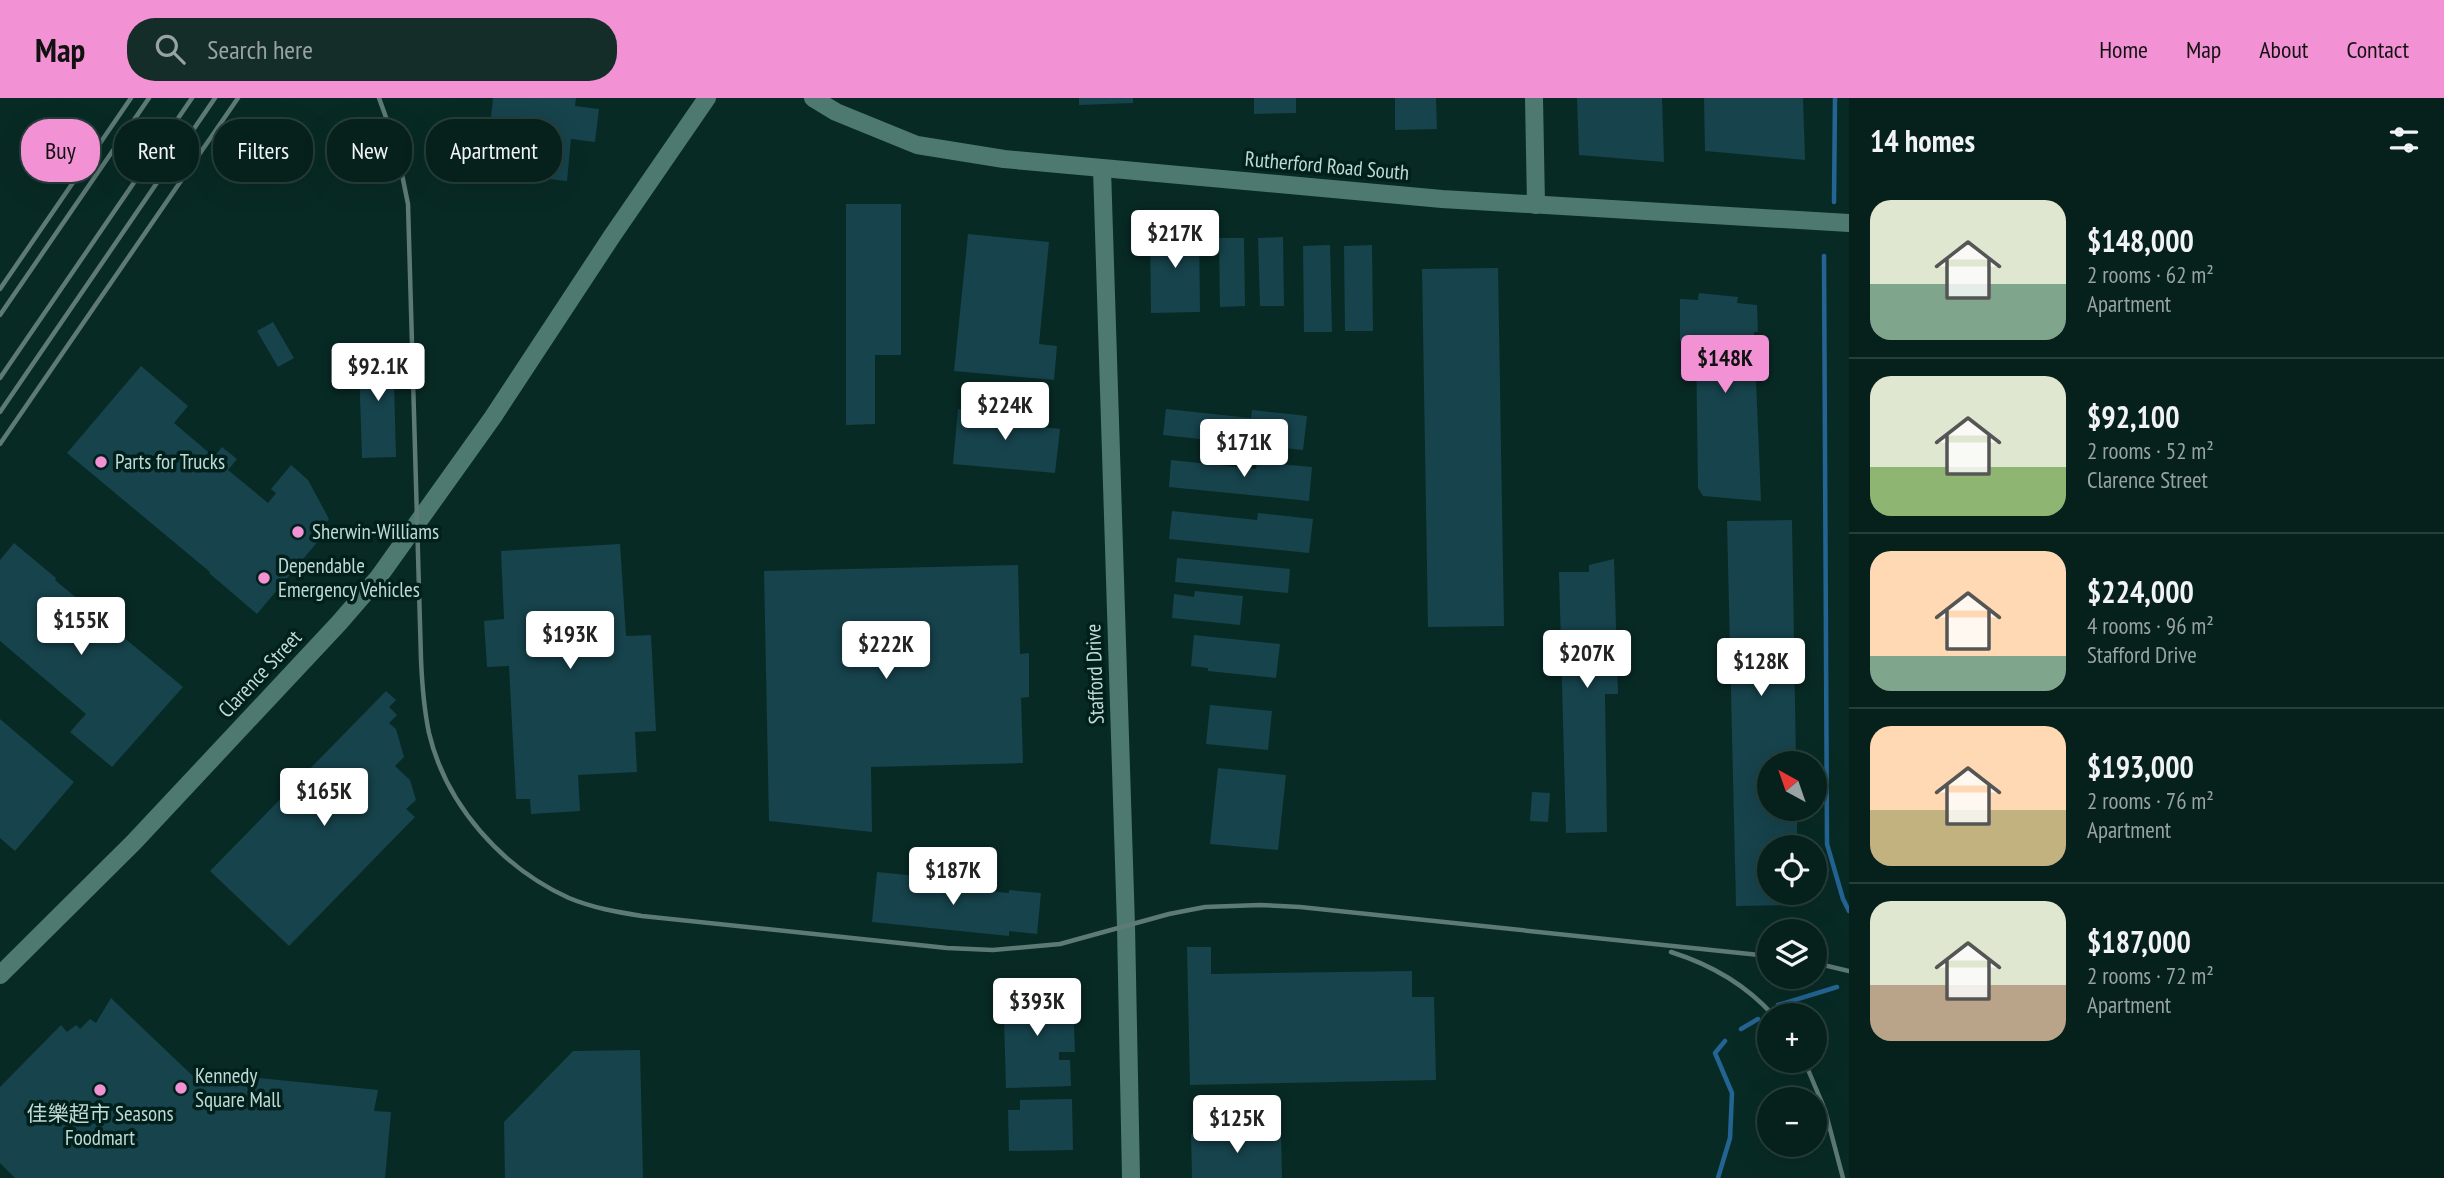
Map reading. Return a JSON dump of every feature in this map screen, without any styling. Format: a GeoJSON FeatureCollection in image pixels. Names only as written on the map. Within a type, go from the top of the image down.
{"type":"FeatureCollection","features":[{"type":"Feature","properties":{"kind":"street","name":"Clarence Street"},"geometry":{"type":"LineString","coordinates":[[0,975],[134,842],[379,578],[493,417],[707,98]]}},
{"type":"Feature","properties":{"kind":"street","name":"Rutherford Road South"},"geometry":{"type":"LineString","coordinates":[[813,98],[836,113],[916,145],[1004,159],[1536,205],[1849,223]]}},
{"type":"Feature","properties":{"kind":"street"},"geometry":{"type":"LineString","coordinates":[[1534,98],[1536,205]]}},
{"type":"Feature","properties":{"kind":"street","name":"Stafford Drive"},"geometry":{"type":"LineString","coordinates":[[1102,169],[1131,1178]]}},
{"type":"Feature","properties":{"kind":"building"},"geometry":{"type":"Polygon","coordinates":[[[493,98],[576,98],[575,106],[599,109],[595,142],[571,139],[567,181],[562,180],[562,119],[491,119],[493,98]]]}},
{"type":"Feature","properties":{"kind":"building"},"geometry":{"type":"Polygon","coordinates":[[[1079,98],[1133,98],[1133,103],[1079,105],[1079,98]]]}},
{"type":"Feature","properties":{"kind":"building"},"geometry":{"type":"Polygon","coordinates":[[[1254,98],[1296,98],[1296,113],[1254,114],[1254,98]]]}},
{"type":"Feature","properties":{"kind":"building"},"geometry":{"type":"Polygon","coordinates":[[[1395,98],[1436,98],[1437,129],[1395,130],[1395,98]]]}},
{"type":"Feature","properties":{"kind":"building"},"geometry":{"type":"Polygon","coordinates":[[[1577,98],[1662,98],[1664,162],[1579,155],[1577,98]]]}},
{"type":"Feature","properties":{"kind":"building"},"geometry":{"type":"Polygon","coordinates":[[[1704,98],[1803,98],[1805,160],[1705,151],[1704,98]]]}},
{"type":"Feature","properties":{"kind":"building"},"geometry":{"type":"Polygon","coordinates":[[[846,204],[901,204],[901,355],[875,355],[875,424],[846,425],[846,204]]]}},
{"type":"Feature","properties":{"kind":"building"},"geometry":{"type":"Polygon","coordinates":[[[1199,227],[1200,312],[1151,313],[1150,228],[1199,227]]]}},
{"type":"Feature","properties":{"kind":"building"},"geometry":{"type":"Polygon","coordinates":[[[968,234],[1049,242],[1039,344],[1057,346],[1054,380],[954,371],[968,234]]]}},
{"type":"Feature","properties":{"kind":"building"},"geometry":{"type":"Polygon","coordinates":[[[1283,237],[1284,306],[1260,306],[1258,238],[1283,237]]]}},
{"type":"Feature","properties":{"kind":"building"},"geometry":{"type":"Polygon","coordinates":[[[1219,238],[1244,238],[1245,306],[1220,307],[1219,238]]]}},
{"type":"Feature","properties":{"kind":"building"},"geometry":{"type":"Polygon","coordinates":[[[1330,245],[1332,332],[1304,332],[1303,246],[1330,245]]]}},
{"type":"Feature","properties":{"kind":"building"},"geometry":{"type":"Polygon","coordinates":[[[1372,245],[1373,331],[1345,331],[1344,246],[1372,245]]]}},
{"type":"Feature","properties":{"kind":"building"},"geometry":{"type":"Polygon","coordinates":[[[1498,268],[1504,626],[1428,627],[1422,269],[1498,268]]]}},
{"type":"Feature","properties":{"kind":"building"},"geometry":{"type":"Polygon","coordinates":[[[1699,293],[1738,297],[1737,303],[1757,305],[1758,332],[1754,332],[1761,501],[1703,496],[1698,488],[1696,341],[1680,341],[1680,299],[1698,300],[1699,293]]]}},
{"type":"Feature","properties":{"kind":"building"},"geometry":{"type":"Polygon","coordinates":[[[273,322],[294,358],[278,367],[257,331],[273,322]]]}},
{"type":"Feature","properties":{"kind":"building"},"geometry":{"type":"Polygon","coordinates":[[[393,344],[396,457],[362,458],[359,366],[373,365],[373,356],[364,356],[363,345],[393,344]]]}},
{"type":"Feature","properties":{"kind":"building"},"geometry":{"type":"Polygon","coordinates":[[[141,366],[188,406],[174,423],[214,457],[222,447],[237,459],[228,470],[268,503],[276,493],[271,489],[291,465],[308,480],[329,519],[326,523],[330,527],[257,614],[67,453],[141,366]]]}},
{"type":"Feature","properties":{"kind":"building"},"geometry":{"type":"Polygon","coordinates":[[[958,409],[1043,417],[1042,427],[1060,429],[1055,473],[953,464],[958,409]]]}},
{"type":"Feature","properties":{"kind":"building"},"geometry":{"type":"Polygon","coordinates":[[[1166,409],[1251,418],[1252,410],[1307,416],[1303,450],[1163,435],[1166,409]]]}},
{"type":"Feature","properties":{"kind":"building"},"geometry":{"type":"Polygon","coordinates":[[[1171,460],[1256,469],[1257,462],[1312,467],[1309,501],[1169,487],[1171,460]]]}},
{"type":"Feature","properties":{"kind":"building"},"geometry":{"type":"Polygon","coordinates":[[[1172,511],[1257,520],[1258,513],[1313,519],[1309,553],[1169,539],[1172,511]]]}},
{"type":"Feature","properties":{"kind":"building"},"geometry":{"type":"Polygon","coordinates":[[[1792,520],[1796,751],[1757,751],[1757,821],[1797,821],[1797,835],[1757,835],[1757,905],[1798,905],[1736,906],[1727,521],[1792,520]]]}},
{"type":"Feature","properties":{"kind":"building"},"geometry":{"type":"Polygon","coordinates":[[[14,543],[183,687],[112,767],[70,732],[86,714],[0,641],[0,560],[14,543]]]}},
{"type":"Feature","properties":{"kind":"building"},"geometry":{"type":"Polygon","coordinates":[[[620,544],[626,636],[651,635],[656,731],[635,732],[637,772],[578,775],[580,811],[531,814],[530,799],[516,799],[509,666],[487,667],[484,621],[504,619],[501,551],[620,544]]]}},
{"type":"Feature","properties":{"kind":"building"},"geometry":{"type":"Polygon","coordinates":[[[1177,558],[1290,569],[1288,593],[1175,582],[1177,558]]]}},
{"type":"Feature","properties":{"kind":"building"},"geometry":{"type":"Polygon","coordinates":[[[1614,559],[1618,694],[1605,694],[1607,832],[1566,833],[1559,572],[1589,572],[1589,565],[1614,559]]]}},
{"type":"Feature","properties":{"kind":"building"},"geometry":{"type":"Polygon","coordinates":[[[1018,565],[1020,654],[1029,653],[1029,697],[1021,698],[1023,763],[871,767],[872,832],[769,821],[764,571],[1018,565]]]}},
{"type":"Feature","properties":{"kind":"building"},"geometry":{"type":"Polygon","coordinates":[[[1195,591],[1243,596],[1240,625],[1172,618],[1174,594],[1194,597],[1195,591]]]}},
{"type":"Feature","properties":{"kind":"building"},"geometry":{"type":"Polygon","coordinates":[[[1194,635],[1280,644],[1276,678],[1208,671],[1208,668],[1191,666],[1194,635]]]}},
{"type":"Feature","properties":{"kind":"building"},"geometry":{"type":"Polygon","coordinates":[[[386,691],[396,700],[389,707],[397,715],[389,723],[396,729],[404,757],[395,766],[410,780],[416,800],[406,809],[415,817],[289,946],[210,871],[386,691]]]}},
{"type":"Feature","properties":{"kind":"building"},"geometry":{"type":"Polygon","coordinates":[[[1210,705],[1272,711],[1268,750],[1206,744],[1210,705]]]}},
{"type":"Feature","properties":{"kind":"building"},"geometry":{"type":"Polygon","coordinates":[[[0,719],[74,782],[15,851],[0,838],[0,719]]]}},
{"type":"Feature","properties":{"kind":"building"},"geometry":{"type":"Polygon","coordinates":[[[1218,768],[1286,775],[1278,850],[1210,844],[1218,768]]]}},
{"type":"Feature","properties":{"kind":"building"},"geometry":{"type":"Polygon","coordinates":[[[1532,792],[1550,793],[1548,822],[1530,821],[1532,792]]]}},
{"type":"Feature","properties":{"kind":"building"},"geometry":{"type":"Polygon","coordinates":[[[877,872],[927,877],[926,885],[1009,893],[1009,890],[1041,893],[1037,934],[1009,931],[1009,936],[872,922],[877,872]]]}},
{"type":"Feature","properties":{"kind":"building"},"geometry":{"type":"Polygon","coordinates":[[[1187,947],[1211,947],[1211,974],[1412,971],[1412,997],[1434,997],[1436,1080],[1190,1085],[1187,947]]]}},
{"type":"Feature","properties":{"kind":"building"},"geometry":{"type":"Polygon","coordinates":[[[1038,982],[1039,1000],[1073,999],[1075,1052],[1059,1052],[1059,1060],[1070,1060],[1071,1086],[1006,1088],[1003,983],[1038,982]]]}},
{"type":"Feature","properties":{"kind":"building","name":"Kennedy Square Mall"},"geometry":{"type":"Polygon","coordinates":[[[111,998],[196,1079],[199,1072],[378,1090],[374,1111],[391,1112],[385,1178],[15,1178],[0,1163],[0,1087],[61,1025],[67,1032],[76,1025],[80,1029],[90,1019],[96,1023],[111,998]]]}},
{"type":"Feature","properties":{"kind":"building"},"geometry":{"type":"Polygon","coordinates":[[[640,1050],[643,1178],[505,1178],[504,1122],[573,1051],[640,1050]]]}},
{"type":"Feature","properties":{"kind":"building"},"geometry":{"type":"Polygon","coordinates":[[[1072,1099],[1073,1150],[1009,1151],[1008,1110],[1020,1110],[1020,1100],[1072,1099]]]}},
{"type":"Feature","properties":{"kind":"building"},"geometry":{"type":"Polygon","coordinates":[[[1281,1132],[1282,1178],[1192,1178],[1191,1134],[1281,1132]]]}},
{"type":"Feature","properties":{"kind":"waterway"},"geometry":{"type":"LineString","coordinates":[[1834,202],[1835,98]]}},
{"type":"Feature","properties":{"kind":"waterway"},"geometry":{"type":"LineString","coordinates":[[1824,256],[1827,844],[1849,911]]}},
{"type":"Feature","properties":{"kind":"waterway"},"geometry":{"type":"LineString","coordinates":[[1785,1003],[1837,987]]}},
{"type":"Feature","properties":{"kind":"waterway"},"geometry":{"type":"LineString","coordinates":[[1741,1029],[1757,1020]]}},
{"type":"Feature","properties":{"kind":"waterway"},"geometry":{"type":"LineString","coordinates":[[1718,1178],[1730,1138],[1732,1093],[1715,1053],[1725,1041]]}},
{"type":"Feature","properties":{"kind":"railway"},"geometry":{"type":"LineString","coordinates":[[0,289],[131,98]]}},
{"type":"Feature","properties":{"kind":"railway"},"geometry":{"type":"LineString","coordinates":[[0,315],[149,98]]}},
{"type":"Feature","properties":{"kind":"railway"},"geometry":{"type":"LineString","coordinates":[[0,378],[192,98]]}},
{"type":"Feature","properties":{"kind":"railway"},"geometry":{"type":"LineString","coordinates":[[0,412],[215,98]]}},
{"type":"Feature","properties":{"kind":"railway"},"geometry":{"type":"LineString","coordinates":[[0,444],[238,98]]}},
{"type":"Feature","properties":{"kind":"railway"},"geometry":{"type":"LineString","coordinates":[[379,98],[396,145],[408,204],[421,659],[429,733],[437,760],[463,809],[500,852],[544,885],[587,904],[642,916],[947,948],[993,950],[1060,944],[1169,914],[1205,907],[1260,905],[1757,955]]}},
{"type":"Feature","properties":{"kind":"railway"},"geometry":{"type":"LineString","coordinates":[[1671,952],[1726,977],[1761,1003]]}},
{"type":"Feature","properties":{"kind":"railway"},"geometry":{"type":"LineString","coordinates":[[1827,966],[1849,971]]}},
{"type":"Feature","properties":{"kind":"railway"},"geometry":{"type":"LineString","coordinates":[[1809,1073],[1825,1110],[1843,1178]]}},
{"type":"Feature","properties":{"kind":"place","name":"Parts for Trucks"},"geometry":{"type":"Point","coordinates":[101,462]}},
{"type":"Feature","properties":{"kind":"place","name":"Sherwin-Williams"},"geometry":{"type":"Point","coordinates":[298,532]}},
{"type":"Feature","properties":{"kind":"place","name":"Dependable Emergency Vehicles"},"geometry":{"type":"Point","coordinates":[264,578]}},
{"type":"Feature","properties":{"kind":"place","name":"Kennedy Square Mall"},"geometry":{"type":"Point","coordinates":[181,1088]}},
{"type":"Feature","properties":{"kind":"place","name":"佳樂超市 Seasons Foodmart"},"geometry":{"type":"Point","coordinates":[100,1090]}}]}
